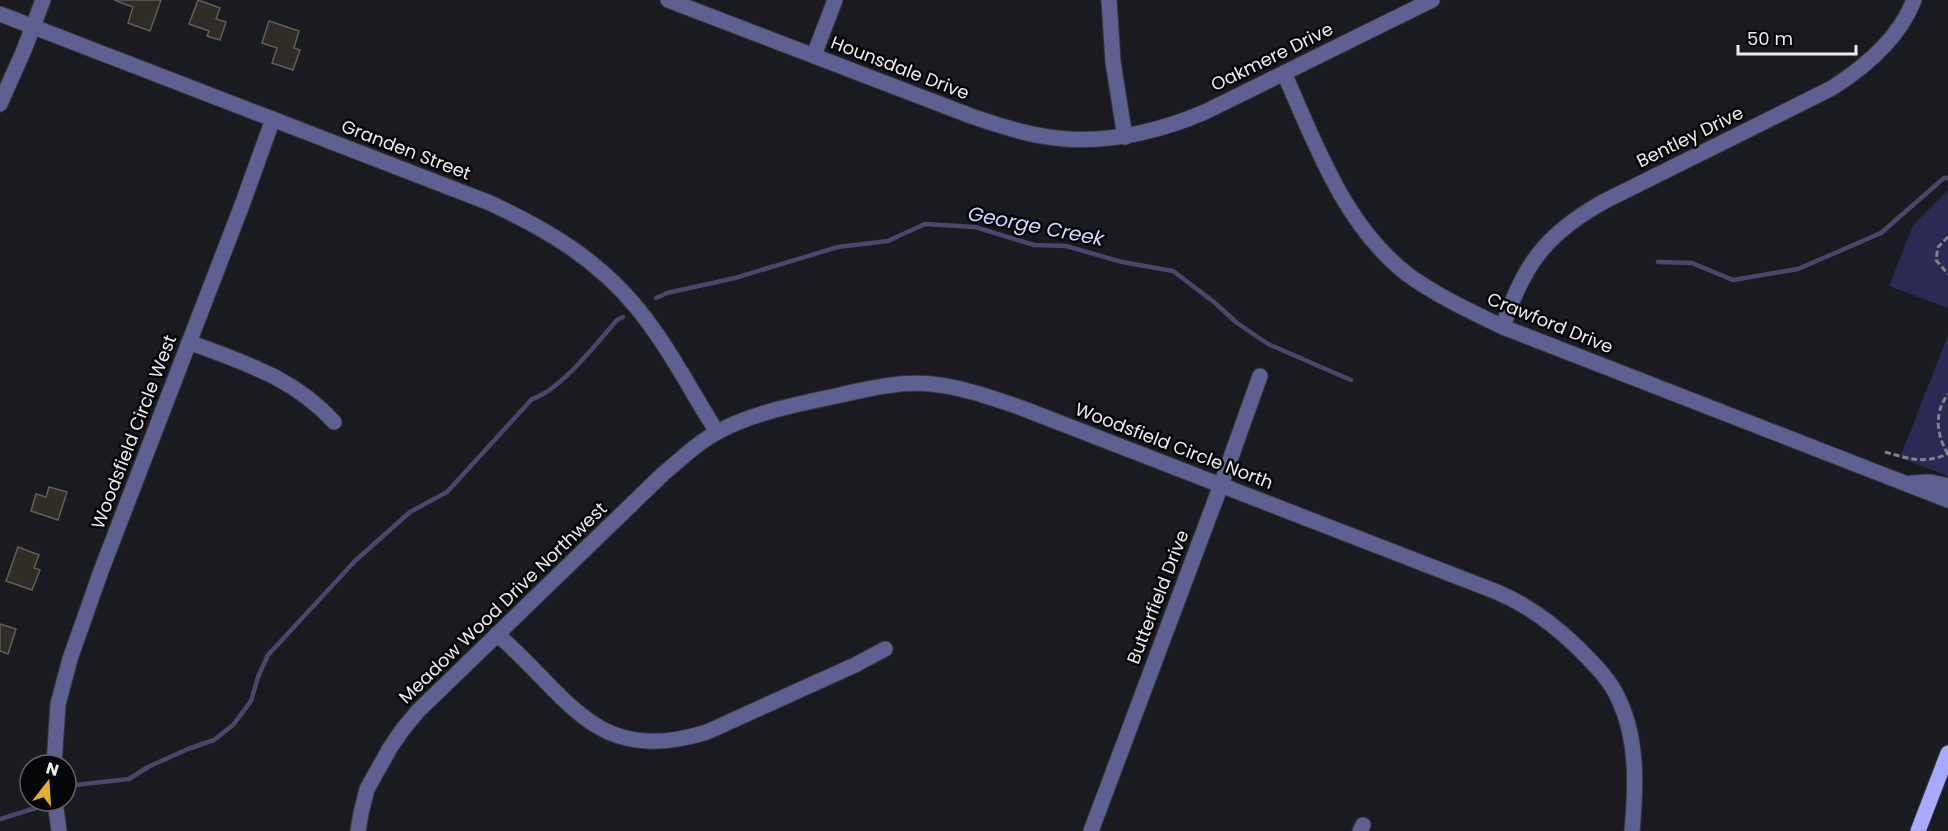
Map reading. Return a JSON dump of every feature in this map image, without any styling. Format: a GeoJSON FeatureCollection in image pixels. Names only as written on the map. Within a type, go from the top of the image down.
{"type":"FeatureCollection","features":[{"type":"Feature","properties":{"kind":"main road"},"geometry":{"type":"LineString","coordinates":[[1918,831],[1948,753]]}},
{"type":"Feature","properties":{"kind":"street"},"geometry":{"type":"LineString","coordinates":[[0,104],[44,0]]}},
{"type":"Feature","properties":{"kind":"street","name":"Hounsdale Drive"},"geometry":{"type":"LineString","coordinates":[[668,0],[1009,128],[1071,140],[1100,140],[1125,136]]}},
{"type":"Feature","properties":{"kind":"street"},"geometry":{"type":"LineString","coordinates":[[813,56],[835,0]]}},
{"type":"Feature","properties":{"kind":"street"},"geometry":{"type":"LineString","coordinates":[[1109,0],[1113,62],[1125,136]]}},
{"type":"Feature","properties":{"kind":"street","name":"Oakmere Drive"},"geometry":{"type":"LineString","coordinates":[[1125,136],[1161,129],[1184,121],[1432,0]]}},
{"type":"Feature","properties":{"kind":"street","name":"Bentley Drive"},"geometry":{"type":"LineString","coordinates":[[1503,327],[1520,283],[1532,262],[1546,244],[1564,228],[1603,202],[1832,88],[1853,75],[1886,44],[1914,0]]}},
{"type":"Feature","properties":{"kind":"street","name":"Granden Street"},"geometry":{"type":"LineString","coordinates":[[0,14],[490,203],[532,222],[571,246],[607,276],[639,310],[717,432]]}},
{"type":"Feature","properties":{"kind":"street","name":"Crawford Drive"},"geometry":{"type":"LineString","coordinates":[[1284,73],[1323,160],[1345,201],[1372,239],[1405,272],[1424,286],[1457,306],[1503,327],[1948,500]]}},
{"type":"Feature","properties":{"kind":"street","name":"Woodsfield Circle West"},"geometry":{"type":"LineString","coordinates":[[55,753],[58,704],[70,659],[101,571],[273,119]]}},
{"type":"Feature","properties":{"kind":"street"},"geometry":{"type":"LineString","coordinates":[[189,342],[252,366],[287,383],[320,407],[334,422]]}},
{"type":"Feature","properties":{"kind":"street","name":"Butterfield Drive"},"geometry":{"type":"LineString","coordinates":[[1091,831],[1260,376]]}},
{"type":"Feature","properties":{"kind":"street","name":"Woodsfield Circle North"},"geometry":{"type":"LineString","coordinates":[[717,432],[800,403],[886,386],[930,384],[982,395],[1019,407],[1519,601],[1557,628],[1591,660],[1619,698],[1632,743],[1635,789],[1632,831]]}},
{"type":"Feature","properties":{"kind":"street","name":"Meadow Wood Drive Northwest"},"geometry":{"type":"LineString","coordinates":[[358,831],[367,789],[403,729],[418,711],[664,473],[717,432]]}},
{"type":"Feature","properties":{"kind":"street","name":"Crawford Drive"},"geometry":{"type":"LineString","coordinates":[[1906,483],[1930,482],[1948,486]]}},
{"type":"Feature","properties":{"kind":"street"},"geometry":{"type":"LineString","coordinates":[[497,634],[515,649],[580,715],[609,732],[642,742],[666,742],[707,732],[855,665],[885,649]]}},
{"type":"Feature","properties":{"kind":"street"},"geometry":{"type":"LineString","coordinates":[[57,813],[59,831]]}},
{"type":"Feature","properties":{"kind":"path"},"geometry":{"type":"LineString","coordinates":[[1948,237],[1938,246],[1936,260],[1948,274]]}},
{"type":"Feature","properties":{"kind":"path"},"geometry":{"type":"LineString","coordinates":[[1885,452],[1918,461],[1934,460],[1948,454],[1941,437],[1937,417],[1948,394]]}},
{"type":"Feature","properties":{"kind":"shaded area"},"geometry":{"type":"Polygon","coordinates":[[[1948,190],[1948,308],[1889,286],[1913,225],[1948,190]]]}},
{"type":"Feature","properties":{"kind":"shaded area"},"geometry":{"type":"Polygon","coordinates":[[[1948,335],[1948,476],[1900,458],[1948,335]]]}},
{"type":"Feature","properties":{"kind":"building"},"geometry":{"type":"Polygon","coordinates":[[[114,0],[161,0],[150,31],[128,23],[133,7],[114,0]]]}},
{"type":"Feature","properties":{"kind":"building"},"geometry":{"type":"Polygon","coordinates":[[[198,0],[220,8],[216,19],[226,22],[220,40],[207,36],[209,31],[189,24],[198,0]]]}},
{"type":"Feature","properties":{"kind":"building"},"geometry":{"type":"Polygon","coordinates":[[[269,21],[299,31],[294,48],[300,50],[293,70],[272,63],[277,48],[262,43],[269,21]]]}},
{"type":"Feature","properties":{"kind":"building"},"geometry":{"type":"Polygon","coordinates":[[[49,487],[67,492],[58,520],[31,511],[36,494],[46,497],[49,487]]]}},
{"type":"Feature","properties":{"kind":"building"},"geometry":{"type":"Polygon","coordinates":[[[18,547],[39,555],[34,568],[40,570],[32,590],[6,581],[18,547]]]}},
{"type":"Feature","properties":{"kind":"building"},"geometry":{"type":"Polygon","coordinates":[[[0,624],[16,629],[8,654],[0,651],[0,624]]]}},
{"type":"Feature","properties":{"kind":"waterway","name":"George Creek"},"geometry":{"type":"LineString","coordinates":[[1658,262],[1692,263],[1733,280],[1798,269],[1881,233],[1944,178],[1948,178]]}},
{"type":"Feature","properties":{"kind":"waterway","name":"George Creek"},"geometry":{"type":"LineString","coordinates":[[656,298],[667,293],[735,278],[838,247],[888,241],[925,224],[975,227],[1034,245],[1066,246],[1122,262],[1173,271],[1237,323],[1268,344],[1351,380]]}},
{"type":"Feature","properties":{"kind":"waterway"},"geometry":{"type":"LineString","coordinates":[[78,785],[129,779],[148,767],[214,740],[233,725],[251,701],[268,655],[355,561],[410,512],[447,492],[532,399],[543,394],[567,376],[617,320],[623,317]]}},
{"type":"Feature","properties":{"kind":"waterway","name":"George Creek"},"geometry":{"type":"LineString","coordinates":[[0,819],[20,813]]}}]}
